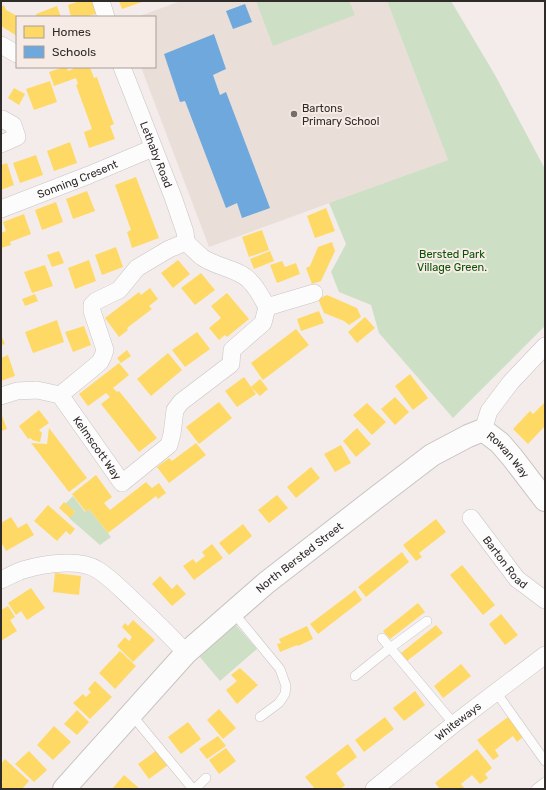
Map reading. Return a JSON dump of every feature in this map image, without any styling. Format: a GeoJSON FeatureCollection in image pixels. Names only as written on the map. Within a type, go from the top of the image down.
{"type":"FeatureCollection","features":[{"type":"Feature","properties":{"kind":"street"},"geometry":{"type":"LineString","coordinates":[[101,1],[106,16]]}},
{"type":"Feature","properties":{"kind":"street"},"geometry":{"type":"LineString","coordinates":[[1,45],[16,53]]}},
{"type":"Feature","properties":{"kind":"street","name":"Lethaby Road"},"geometry":{"type":"LineString","coordinates":[[122,68],[173,197],[185,232],[186,242]]}},
{"type":"Feature","properties":{"kind":"street"},"geometry":{"type":"LineString","coordinates":[[1,144],[17,137],[13,125],[2,119]]}},
{"type":"Feature","properties":{"kind":"street","name":"Sonning Cresent"},"geometry":{"type":"LineString","coordinates":[[1,209],[153,148]]}},
{"type":"Feature","properties":{"kind":"street"},"geometry":{"type":"LineString","coordinates":[[1,396],[17,391],[37,390],[60,395],[88,373],[100,362],[104,356],[105,350],[92,311],[92,305],[96,301],[120,290],[137,268],[168,249],[186,242],[203,258],[222,267],[241,273],[250,281],[267,307],[314,293]]}},
{"type":"Feature","properties":{"kind":"street","name":"Kelmscott Way"},"geometry":{"type":"LineString","coordinates":[[60,395],[122,483],[170,445],[175,410],[181,402],[231,364],[232,350],[263,323],[267,307]]}},
{"type":"Feature","properties":{"kind":"street"},"geometry":{"type":"LineString","coordinates":[[484,430],[489,411],[511,382],[545,346]]}},
{"type":"Feature","properties":{"kind":"street","name":"Rowan Way"},"geometry":{"type":"LineString","coordinates":[[484,430],[500,443],[542,489]]}},
{"type":"Feature","properties":{"kind":"street","name":"North Bersted Street"},"geometry":{"type":"LineString","coordinates":[[64,789],[186,653],[266,583],[432,455],[468,436],[484,430]]}},
{"type":"Feature","properties":{"kind":"street","name":"Barton Road"},"geometry":{"type":"LineString","coordinates":[[471,518],[517,579],[545,600]]}},
{"type":"Feature","properties":{"kind":"street"},"geometry":{"type":"LineString","coordinates":[[1,580],[22,570],[46,565],[69,563],[83,564],[96,569],[114,582],[173,638],[186,653]]}},
{"type":"Feature","properties":{"kind":"street","name":"Whiteways"},"geometry":{"type":"LineString","coordinates":[[374,789],[454,724],[545,655]]}},
{"type":"Feature","properties":{"kind":"lane"},"geometry":{"type":"LineString","coordinates":[[233,612],[280,669],[286,686],[285,694],[278,703],[260,717]]}},
{"type":"Feature","properties":{"kind":"lane"},"geometry":{"type":"LineString","coordinates":[[355,676],[427,621]]}},
{"type":"Feature","properties":{"kind":"lane"},"geometry":{"type":"LineString","coordinates":[[382,638],[454,724]]}},
{"type":"Feature","properties":{"kind":"lane"},"geometry":{"type":"LineString","coordinates":[[496,692],[545,761]]}},
{"type":"Feature","properties":{"kind":"lane"},"geometry":{"type":"LineString","coordinates":[[131,714],[194,789],[206,778]]}},
{"type":"Feature","properties":{"kind":"lane"},"geometry":{"type":"LineString","coordinates":[[536,789],[545,782]]}},
{"type":"Feature","properties":{"kind":"shaded area","name":"Bartons Primary School"},"geometry":{"type":"Polygon","coordinates":[[[181,1],[387,1],[448,160],[209,247],[141,68],[156,68],[156,16],[140,16],[181,1]]]}},
{"type":"Feature","properties":{"kind":"green space"},"geometry":{"type":"Polygon","coordinates":[[[256,1],[349,1],[355,15],[273,46],[256,1]]]}},
{"type":"Feature","properties":{"kind":"green space","name":"Bersted Park Village Green."},"geometry":{"type":"Polygon","coordinates":[[[387,1],[451,1],[495,75],[545,169],[545,326],[453,418],[379,333],[371,305],[339,292],[331,272],[346,244],[329,203],[448,160],[387,1]]]}},
{"type":"Feature","properties":{"kind":"green space"},"geometry":{"type":"Polygon","coordinates":[[[73,496],[85,512],[89,509],[111,537],[100,545],[69,518],[75,512],[65,504],[73,496]]]}},
{"type":"Feature","properties":{"kind":"green space"},"geometry":{"type":"Polygon","coordinates":[[[235,624],[257,649],[220,681],[199,656],[235,624]]]}},
{"type":"Feature","properties":{"kind":"building: Homes"},"geometry":{"type":"Polygon","coordinates":[[[80,1],[92,1],[96,14],[88,16],[71,16],[68,5],[80,1]]]}},
{"type":"Feature","properties":{"kind":"building: Homes"},"geometry":{"type":"Polygon","coordinates":[[[119,1],[142,1],[142,2],[122,9],[119,1]]]}},
{"type":"Feature","properties":{"kind":"building: Homes"},"geometry":{"type":"Polygon","coordinates":[[[4,5],[6,10],[17,16],[16,35],[1,26],[1,7],[4,5]]]}},
{"type":"Feature","properties":{"kind":"building: Homes"},"geometry":{"type":"Polygon","coordinates":[[[57,6],[61,16],[37,16],[36,14],[57,6]]]}},
{"type":"Feature","properties":{"kind":"building: Homes"},"geometry":{"type":"Polygon","coordinates":[[[61,68],[67,68],[68,71],[72,68],[90,68],[94,78],[97,77],[114,124],[110,126],[115,139],[89,148],[84,132],[92,129],[76,85],[78,84],[76,78],[54,86],[49,72],[61,68]]]}},
{"type":"Feature","properties":{"kind":"building: Homes"},"geometry":{"type":"Polygon","coordinates":[[[50,81],[57,102],[34,110],[26,89],[50,81]]]}},
{"type":"Feature","properties":{"kind":"building: Homes"},"geometry":{"type":"Polygon","coordinates":[[[14,88],[25,94],[19,105],[8,98],[14,88]]]}},
{"type":"Feature","properties":{"kind":"building: Homes"},"geometry":{"type":"Polygon","coordinates":[[[70,142],[77,163],[54,171],[47,151],[70,142]]]}},
{"type":"Feature","properties":{"kind":"building: Homes"},"geometry":{"type":"Polygon","coordinates":[[[36,155],[43,175],[20,183],[13,163],[36,155]]]}},
{"type":"Feature","properties":{"kind":"building: Homes"},"geometry":{"type":"Polygon","coordinates":[[[7,163],[14,185],[1,190],[1,165],[7,163]]]}},
{"type":"Feature","properties":{"kind":"building: Homes"},"geometry":{"type":"Polygon","coordinates":[[[136,177],[159,238],[132,248],[127,232],[131,230],[115,185],[136,177]]]}},
{"type":"Feature","properties":{"kind":"building: Homes"},"geometry":{"type":"Polygon","coordinates":[[[87,191],[95,211],[73,219],[66,199],[87,191]]]}},
{"type":"Feature","properties":{"kind":"building: Homes"},"geometry":{"type":"Polygon","coordinates":[[[56,202],[63,222],[42,230],[35,210],[56,202]]]}},
{"type":"Feature","properties":{"kind":"building: Homes"},"geometry":{"type":"Polygon","coordinates":[[[326,208],[335,231],[315,238],[307,216],[326,208]]]}},
{"type":"Feature","properties":{"kind":"building: Homes"},"geometry":{"type":"Polygon","coordinates":[[[24,214],[31,234],[10,242],[11,245],[1,248],[1,233],[6,231],[3,222],[24,214]]]}},
{"type":"Feature","properties":{"kind":"building: Homes"},"geometry":{"type":"Polygon","coordinates":[[[262,230],[269,250],[249,257],[242,237],[262,230]]]}},
{"type":"Feature","properties":{"kind":"building: Homes"},"geometry":{"type":"Polygon","coordinates":[[[332,242],[335,251],[321,281],[312,284],[306,268],[310,266],[318,247],[332,242]]]}},
{"type":"Feature","properties":{"kind":"building: Homes"},"geometry":{"type":"Polygon","coordinates":[[[116,247],[123,267],[102,275],[95,255],[116,247]]]}},
{"type":"Feature","properties":{"kind":"building: Homes"},"geometry":{"type":"Polygon","coordinates":[[[59,251],[64,263],[52,267],[47,255],[59,251]]]}},
{"type":"Feature","properties":{"kind":"building: Homes"},"geometry":{"type":"Polygon","coordinates":[[[270,251],[274,261],[254,269],[250,259],[270,251]]]}},
{"type":"Feature","properties":{"kind":"building: Homes"},"geometry":{"type":"Polygon","coordinates":[[[89,260],[96,281],[75,289],[68,268],[89,260]]]}},
{"type":"Feature","properties":{"kind":"building: Homes"},"geometry":{"type":"Polygon","coordinates":[[[178,260],[190,274],[173,288],[161,273],[178,260]]]}},
{"type":"Feature","properties":{"kind":"building: Homes"},"geometry":{"type":"Polygon","coordinates":[[[282,261],[285,267],[296,263],[300,274],[277,283],[270,265],[282,261]]]}},
{"type":"Feature","properties":{"kind":"building: Homes"},"geometry":{"type":"Polygon","coordinates":[[[45,265],[53,286],[32,293],[24,272],[45,265]]]}},
{"type":"Feature","properties":{"kind":"building: Homes"},"geometry":{"type":"Polygon","coordinates":[[[201,273],[215,290],[195,305],[181,288],[201,273]]]}},
{"type":"Feature","properties":{"kind":"building: Homes"},"geometry":{"type":"Polygon","coordinates":[[[150,288],[158,299],[149,306],[152,309],[127,328],[128,330],[119,337],[105,318],[139,292],[141,295],[150,288]]]}},
{"type":"Feature","properties":{"kind":"building: Homes"},"geometry":{"type":"Polygon","coordinates":[[[227,293],[249,319],[227,337],[225,335],[219,340],[209,328],[221,318],[211,306],[227,293]]]}},
{"type":"Feature","properties":{"kind":"building: Homes"},"geometry":{"type":"Polygon","coordinates":[[[35,294],[38,301],[25,306],[22,299],[35,294]]]}},
{"type":"Feature","properties":{"kind":"building: Homes"},"geometry":{"type":"Polygon","coordinates":[[[327,295],[357,308],[361,317],[349,325],[344,321],[324,313],[318,299],[327,295]]]}},
{"type":"Feature","properties":{"kind":"building: Homes"},"geometry":{"type":"Polygon","coordinates":[[[319,311],[324,323],[301,331],[297,319],[319,311]]]}},
{"type":"Feature","properties":{"kind":"building: Homes"},"geometry":{"type":"Polygon","coordinates":[[[365,317],[375,328],[357,343],[348,332],[365,317]]]}},
{"type":"Feature","properties":{"kind":"building: Homes"},"geometry":{"type":"Polygon","coordinates":[[[57,320],[64,342],[33,353],[25,332],[57,320]]]}},
{"type":"Feature","properties":{"kind":"building: Homes"},"geometry":{"type":"Polygon","coordinates":[[[84,326],[91,345],[73,352],[65,332],[84,326]]]}},
{"type":"Feature","properties":{"kind":"building: Homes"},"geometry":{"type":"Polygon","coordinates":[[[296,329],[309,345],[263,380],[251,363],[296,329]]]}},
{"type":"Feature","properties":{"kind":"building: Homes"},"geometry":{"type":"Polygon","coordinates":[[[197,332],[210,349],[185,367],[172,350],[197,332]]]}},
{"type":"Feature","properties":{"kind":"building: Homes"},"geometry":{"type":"Polygon","coordinates":[[[1,335],[5,344],[1,345],[1,335]]]}},
{"type":"Feature","properties":{"kind":"building: Homes"},"geometry":{"type":"Polygon","coordinates":[[[127,350],[131,356],[121,363],[117,358],[127,350]]]}},
{"type":"Feature","properties":{"kind":"building: Homes"},"geometry":{"type":"Polygon","coordinates":[[[168,353],[182,370],[151,396],[137,379],[168,353]]]}},
{"type":"Feature","properties":{"kind":"building: Homes"},"geometry":{"type":"Polygon","coordinates":[[[8,355],[15,376],[1,381],[1,358],[8,355]]]}},
{"type":"Feature","properties":{"kind":"building: Homes"},"geometry":{"type":"Polygon","coordinates":[[[119,363],[129,375],[113,388],[117,392],[119,391],[157,438],[139,452],[101,404],[110,397],[106,393],[88,406],[79,394],[119,363]]]}},
{"type":"Feature","properties":{"kind":"building: Homes"},"geometry":{"type":"Polygon","coordinates":[[[410,374],[428,398],[413,410],[395,386],[410,374]]]}},
{"type":"Feature","properties":{"kind":"building: Homes"},"geometry":{"type":"Polygon","coordinates":[[[244,377],[256,394],[237,407],[225,391],[244,377]]]}},
{"type":"Feature","properties":{"kind":"building: Homes"},"geometry":{"type":"Polygon","coordinates":[[[260,379],[268,389],[260,396],[251,387],[260,379]]]}},
{"type":"Feature","properties":{"kind":"building: Homes"},"geometry":{"type":"Polygon","coordinates":[[[395,397],[409,412],[395,425],[381,409],[395,397]]]}},
{"type":"Feature","properties":{"kind":"building: Homes"},"geometry":{"type":"Polygon","coordinates":[[[219,402],[232,418],[199,444],[186,427],[219,402]]]}},
{"type":"Feature","properties":{"kind":"building: Homes"},"geometry":{"type":"Polygon","coordinates":[[[545,402],[545,426],[528,444],[513,429],[530,411],[533,414],[545,402]]]}},
{"type":"Feature","properties":{"kind":"building: Homes"},"geometry":{"type":"Polygon","coordinates":[[[367,403],[386,422],[372,435],[353,415],[367,403]]]}},
{"type":"Feature","properties":{"kind":"building: Homes"},"geometry":{"type":"Polygon","coordinates":[[[39,410],[49,423],[39,430],[42,433],[40,442],[32,440],[31,438],[28,439],[19,426],[39,410]]]}},
{"type":"Feature","properties":{"kind":"building: Homes"},"geometry":{"type":"Polygon","coordinates":[[[1,413],[7,429],[1,431],[1,413]]]}},
{"type":"Feature","properties":{"kind":"building: Homes"},"geometry":{"type":"Polygon","coordinates":[[[49,428],[87,478],[69,492],[31,443],[47,444],[49,428]]]}},
{"type":"Feature","properties":{"kind":"building: Homes"},"geometry":{"type":"Polygon","coordinates":[[[357,428],[371,444],[356,457],[343,441],[357,428]]]}},
{"type":"Feature","properties":{"kind":"building: Homes"},"geometry":{"type":"Polygon","coordinates":[[[196,443],[206,455],[169,483],[157,467],[169,458],[172,461],[196,443]]]}},
{"type":"Feature","properties":{"kind":"building: Homes"},"geometry":{"type":"Polygon","coordinates":[[[341,445],[351,463],[335,472],[324,454],[341,445]]]}},
{"type":"Feature","properties":{"kind":"building: Homes"},"geometry":{"type":"Polygon","coordinates":[[[311,467],[320,478],[296,498],[287,487],[311,467]]]}},
{"type":"Feature","properties":{"kind":"building: Homes"},"geometry":{"type":"Polygon","coordinates":[[[96,475],[112,497],[104,503],[110,510],[146,482],[152,488],[159,483],[166,493],[158,499],[156,496],[108,533],[89,509],[86,512],[72,494],[96,475]]]}},
{"type":"Feature","properties":{"kind":"building: Homes"},"geometry":{"type":"Polygon","coordinates":[[[277,495],[288,508],[269,523],[258,510],[277,495]]]}},
{"type":"Feature","properties":{"kind":"building: Homes"},"geometry":{"type":"Polygon","coordinates":[[[64,502],[75,512],[70,518],[59,508],[64,502]]]}},
{"type":"Feature","properties":{"kind":"building: Homes"},"geometry":{"type":"Polygon","coordinates":[[[48,505],[75,529],[70,535],[66,531],[57,541],[34,521],[48,505]]]}},
{"type":"Feature","properties":{"kind":"building: Homes"},"geometry":{"type":"Polygon","coordinates":[[[11,517],[18,528],[27,523],[34,535],[6,551],[1,542],[1,523],[11,517]]]}},
{"type":"Feature","properties":{"kind":"building: Homes"},"geometry":{"type":"Polygon","coordinates":[[[436,519],[446,532],[419,553],[422,557],[416,561],[403,545],[436,519]]]}},
{"type":"Feature","properties":{"kind":"building: Homes"},"geometry":{"type":"Polygon","coordinates":[[[243,524],[252,536],[229,555],[219,543],[243,524]]]}},
{"type":"Feature","properties":{"kind":"building: Homes"},"geometry":{"type":"Polygon","coordinates":[[[212,544],[223,558],[194,580],[183,566],[193,559],[196,563],[205,556],[202,552],[212,544]]]}},
{"type":"Feature","properties":{"kind":"building: Homes"},"geometry":{"type":"Polygon","coordinates":[[[402,552],[409,562],[366,597],[358,587],[402,552]]]}},
{"type":"Feature","properties":{"kind":"building: Homes"},"geometry":{"type":"Polygon","coordinates":[[[462,565],[495,605],[483,615],[450,575],[462,565]]]}},
{"type":"Feature","properties":{"kind":"building: Homes"},"geometry":{"type":"Polygon","coordinates":[[[55,573],[81,576],[79,595],[53,592],[55,573]]]}},
{"type":"Feature","properties":{"kind":"building: Homes"},"geometry":{"type":"Polygon","coordinates":[[[160,576],[172,589],[177,584],[186,594],[172,606],[152,584],[160,576]]]}},
{"type":"Feature","properties":{"kind":"building: Homes"},"geometry":{"type":"Polygon","coordinates":[[[31,588],[45,608],[27,620],[21,611],[16,615],[8,603],[31,588]]]}},
{"type":"Feature","properties":{"kind":"building: Homes"},"geometry":{"type":"Polygon","coordinates":[[[355,590],[362,600],[318,634],[310,624],[355,590]]]}},
{"type":"Feature","properties":{"kind":"building: Homes"},"geometry":{"type":"Polygon","coordinates":[[[418,603],[425,612],[390,639],[383,631],[418,603]]]}},
{"type":"Feature","properties":{"kind":"building: Homes"},"geometry":{"type":"Polygon","coordinates":[[[8,606],[15,617],[10,620],[17,631],[1,641],[1,610],[8,606]]]}},
{"type":"Feature","properties":{"kind":"building: Homes"},"geometry":{"type":"Polygon","coordinates":[[[501,614],[518,635],[505,645],[489,624],[501,614]]]}},
{"type":"Feature","properties":{"kind":"building: Homes"},"geometry":{"type":"Polygon","coordinates":[[[133,620],[155,640],[133,662],[117,646],[125,637],[129,641],[132,637],[122,627],[125,623],[128,626],[133,620]]]}},
{"type":"Feature","properties":{"kind":"building: Homes"},"geometry":{"type":"Polygon","coordinates":[[[436,625],[443,633],[407,661],[401,653],[436,625]]]}},
{"type":"Feature","properties":{"kind":"building: Homes"},"geometry":{"type":"Polygon","coordinates":[[[307,626],[313,639],[280,652],[277,644],[281,643],[279,639],[307,626]]]}},
{"type":"Feature","properties":{"kind":"building: Homes"},"geometry":{"type":"Polygon","coordinates":[[[120,651],[136,666],[115,689],[99,673],[120,651]]]}},
{"type":"Feature","properties":{"kind":"building: Homes"},"geometry":{"type":"Polygon","coordinates":[[[461,664],[471,676],[443,698],[434,686],[461,664]]]}},
{"type":"Feature","properties":{"kind":"building: Homes"},"geometry":{"type":"Polygon","coordinates":[[[240,668],[258,685],[237,704],[226,690],[237,681],[231,675],[240,668]]]}},
{"type":"Feature","properties":{"kind":"building: Homes"},"geometry":{"type":"Polygon","coordinates":[[[95,681],[112,697],[90,719],[73,703],[83,694],[86,697],[91,692],[88,689],[95,681]]]}},
{"type":"Feature","properties":{"kind":"building: Homes"},"geometry":{"type":"Polygon","coordinates":[[[415,691],[425,705],[404,721],[393,708],[415,691]]]}},
{"type":"Feature","properties":{"kind":"building: Homes"},"geometry":{"type":"Polygon","coordinates":[[[219,709],[236,728],[223,739],[207,720],[219,709]]]}},
{"type":"Feature","properties":{"kind":"building: Homes"},"geometry":{"type":"Polygon","coordinates":[[[77,710],[89,722],[77,735],[64,724],[77,710]]]}},
{"type":"Feature","properties":{"kind":"building: Homes"},"geometry":{"type":"Polygon","coordinates":[[[385,717],[394,729],[364,752],[355,740],[385,717]]]}},
{"type":"Feature","properties":{"kind":"building: Homes"},"geometry":{"type":"Polygon","coordinates":[[[508,717],[523,737],[517,742],[513,736],[495,750],[499,756],[493,760],[477,740],[508,717]]]}},
{"type":"Feature","properties":{"kind":"building: Homes"},"geometry":{"type":"Polygon","coordinates":[[[188,722],[201,739],[181,754],[168,737],[188,722]]]}},
{"type":"Feature","properties":{"kind":"building: Homes"},"geometry":{"type":"Polygon","coordinates":[[[54,726],[71,742],[53,760],[37,745],[54,726]]]}},
{"type":"Feature","properties":{"kind":"building: Homes"},"geometry":{"type":"Polygon","coordinates":[[[218,736],[226,746],[207,759],[199,749],[218,736]]]}},
{"type":"Feature","properties":{"kind":"building: Homes"},"geometry":{"type":"Polygon","coordinates":[[[348,744],[357,757],[336,773],[345,785],[341,789],[315,789],[305,777],[348,744]]]}},
{"type":"Feature","properties":{"kind":"building: Homes"},"geometry":{"type":"Polygon","coordinates":[[[226,748],[236,761],[219,774],[209,760],[226,748]]]}},
{"type":"Feature","properties":{"kind":"building: Homes"},"geometry":{"type":"Polygon","coordinates":[[[477,749],[492,768],[485,774],[488,778],[480,784],[472,775],[461,784],[465,789],[440,789],[435,783],[477,749]]]}},
{"type":"Feature","properties":{"kind":"building: Homes"},"geometry":{"type":"Polygon","coordinates":[[[157,750],[168,765],[149,779],[138,764],[157,750]]]}},
{"type":"Feature","properties":{"kind":"building: Homes"},"geometry":{"type":"Polygon","coordinates":[[[29,751],[47,770],[34,782],[15,764],[29,751]]]}},
{"type":"Feature","properties":{"kind":"building: Homes"},"geometry":{"type":"Polygon","coordinates":[[[5,759],[29,781],[22,789],[1,789],[3,782],[1,780],[1,764],[5,759]]]}},
{"type":"Feature","properties":{"kind":"building: Homes"},"geometry":{"type":"Polygon","coordinates":[[[124,775],[140,789],[112,789],[124,775]]]}},
{"type":"Feature","properties":{"kind":"building: Schools"},"geometry":{"type":"Polygon","coordinates":[[[245,4],[252,22],[233,29],[226,11],[245,4]]]}},
{"type":"Feature","properties":{"kind":"building: Schools"},"geometry":{"type":"Polygon","coordinates":[[[214,34],[226,69],[213,75],[220,95],[226,92],[270,208],[242,218],[237,203],[226,208],[185,101],[180,102],[164,54],[214,34]]]}},
{"type":"Feature","properties":{"kind":"place","name":"Bartons Primary School"},"geometry":{"type":"Point","coordinates":[294,114]}}]}
